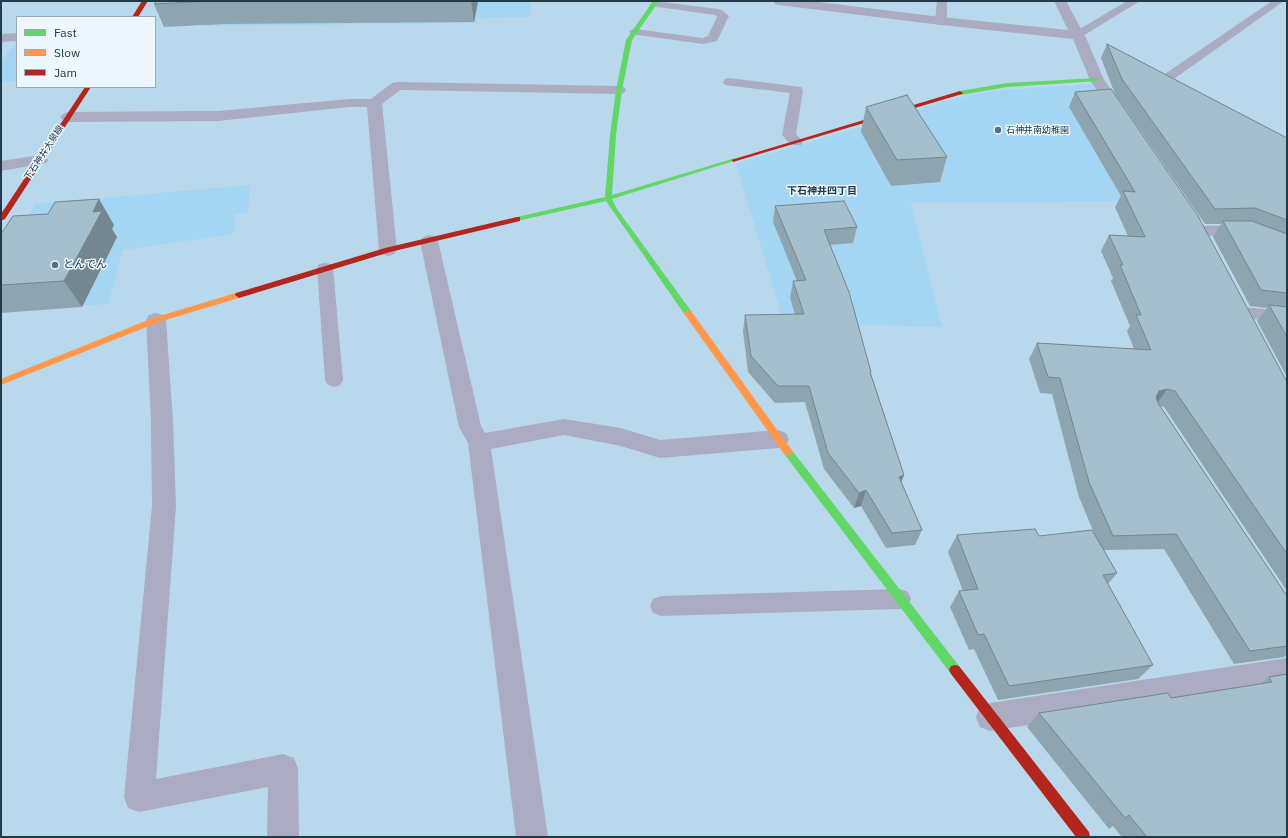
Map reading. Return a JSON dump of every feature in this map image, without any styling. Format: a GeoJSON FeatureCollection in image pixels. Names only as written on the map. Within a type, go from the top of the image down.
{"type":"FeatureCollection","features":[{"type":"Feature","properties":{"kind":"street"},"geometry":{"type":"LineString","coordinates":[[136,16],[145,1]]}},
{"type":"Feature","properties":{"kind":"street"},"geometry":{"type":"LineString","coordinates":[[778,1],[1078,38],[1100,51]]}},
{"type":"Feature","properties":{"kind":"street"},"geometry":{"type":"LineString","coordinates":[[1060,1],[1097,80],[1128,126]]}},
{"type":"Feature","properties":{"kind":"street"},"geometry":{"type":"LineString","coordinates":[[655,2],[629,40],[619,90],[613,135],[608,198],[614,209],[778,439],[990,717],[1084,837]]}},
{"type":"Feature","properties":{"kind":"street"},"geometry":{"type":"LineString","coordinates":[[1,38],[16,37]]}},
{"type":"Feature","properties":{"kind":"street"},"geometry":{"type":"LineString","coordinates":[[1147,76],[1174,90]]}},
{"type":"Feature","properties":{"kind":"street"},"geometry":{"type":"LineString","coordinates":[[1,382],[156,320],[325,268],[388,250],[608,198],[953,94],[984,88],[1097,80]]}},
{"type":"Feature","properties":{"kind":"street"},"geometry":{"type":"LineString","coordinates":[[68,116],[218,116],[349,103],[374,102],[397,86],[619,90]]}},
{"type":"Feature","properties":{"kind":"street","name":"下石神井大泉線"},"geometry":{"type":"LineString","coordinates":[[1,218],[87,88]]}},
{"type":"Feature","properties":{"kind":"street"},"geometry":{"type":"LineString","coordinates":[[374,102],[388,250]]}},
{"type":"Feature","properties":{"kind":"street"},"geometry":{"type":"LineString","coordinates":[[1,166],[40,160]]}},
{"type":"Feature","properties":{"kind":"street"},"geometry":{"type":"LineString","coordinates":[[429,241],[470,427],[479,443],[532,837]]}},
{"type":"Feature","properties":{"kind":"street"},"geometry":{"type":"LineString","coordinates":[[156,320],[162,422],[164,506],[139,797],[282,769],[283,837]]}},
{"type":"Feature","properties":{"kind":"street"},"geometry":{"type":"LineString","coordinates":[[479,443],[564,426],[620,437],[660,449],[778,439]]}},
{"type":"Feature","properties":{"kind":"street"},"geometry":{"type":"LineString","coordinates":[[990,717],[1287,671]]}},
{"type":"Feature","properties":{"kind":"lane"},"geometry":{"type":"LineString","coordinates":[[941,21],[942,1]]}},
{"type":"Feature","properties":{"kind":"lane"},"geometry":{"type":"LineString","coordinates":[[1078,38],[1135,1]]}},
{"type":"Feature","properties":{"kind":"lane"},"geometry":{"type":"LineString","coordinates":[[1160,83],[1279,1]]}},
{"type":"Feature","properties":{"kind":"lane"},"geometry":{"type":"LineString","coordinates":[[635,32],[703,41],[713,39],[722,16],[718,12],[655,2]]}},
{"type":"Feature","properties":{"kind":"lane"},"geometry":{"type":"LineString","coordinates":[[729,82],[797,90],[789,135],[796,142]]}},
{"type":"Feature","properties":{"kind":"lane"},"geometry":{"type":"LineString","coordinates":[[1198,231],[1244,230],[1287,247]]}},
{"type":"Feature","properties":{"kind":"lane"},"geometry":{"type":"LineString","coordinates":[[325,268],[334,380]]}},
{"type":"Feature","properties":{"kind":"lane"},"geometry":{"type":"LineString","coordinates":[[1242,313],[1287,317]]}},
{"type":"Feature","properties":{"kind":"lane"},"geometry":{"type":"LineString","coordinates":[[661,606],[900,599]]}},
{"type":"Feature","properties":{"kind":"shaded area"},"geometry":{"type":"Polygon","coordinates":[[[162,1],[531,1],[529,17],[477,18],[477,23],[204,26],[215,6],[162,1]]]}},
{"type":"Feature","properties":{"kind":"shaded area"},"geometry":{"type":"Polygon","coordinates":[[[16,43],[16,81],[1,82],[1,61],[16,43]]]}},
{"type":"Feature","properties":{"kind":"shaded area"},"geometry":{"type":"Polygon","coordinates":[[[1092,84],[1169,201],[911,203],[942,327],[784,323],[736,164],[957,98],[993,91],[1092,84]]]}},
{"type":"Feature","properties":{"kind":"shaded area"},"geometry":{"type":"Polygon","coordinates":[[[250,185],[248,213],[235,215],[233,234],[123,250],[108,304],[1,312],[15,238],[35,204],[250,185]]]}},
{"type":"Feature","properties":{"kind":"building"},"geometry":{"type":"Polygon","coordinates":[[[157,1],[213,1],[154,4],[157,1]]]}},
{"type":"Feature","properties":{"kind":"building"},"geometry":{"type":"Polygon","coordinates":[[[1107,44],[1287,138],[1287,220],[1255,208],[1215,209],[1122,79],[1107,44]]]}},
{"type":"Feature","properties":{"kind":"building"},"geometry":{"type":"Polygon","coordinates":[[[1111,89],[1198,216],[1287,382],[1287,554],[1175,391],[1167,389],[1159,391],[1156,397],[1158,403],[1287,596],[1287,646],[1250,651],[1176,534],[1113,536],[1089,482],[1060,378],[1048,377],[1037,343],[1151,350],[1136,315],[1141,315],[1120,265],[1123,265],[1109,235],[1145,237],[1123,191],[1135,192],[1075,92],[1111,89]]]}},
{"type":"Feature","properties":{"kind":"building"},"geometry":{"type":"Polygon","coordinates":[[[907,95],[947,157],[897,160],[866,107],[907,95]]]}},
{"type":"Feature","properties":{"kind":"building"},"geometry":{"type":"Polygon","coordinates":[[[99,199],[93,212],[102,211],[64,281],[1,285],[1,234],[13,216],[48,214],[55,202],[99,199]]]}},
{"type":"Feature","properties":{"kind":"building"},"geometry":{"type":"Polygon","coordinates":[[[844,201],[857,227],[824,230],[849,292],[870,372],[904,475],[899,477],[922,530],[892,533],[866,490],[859,493],[828,453],[809,386],[778,386],[751,356],[745,315],[804,314],[793,281],[806,280],[775,206],[844,201]]]}},
{"type":"Feature","properties":{"kind":"building"},"geometry":{"type":"Polygon","coordinates":[[[1223,221],[1252,221],[1287,234],[1287,293],[1261,290],[1223,221]]]}},
{"type":"Feature","properties":{"kind":"building"},"geometry":{"type":"Polygon","coordinates":[[[1269,305],[1287,307],[1287,337],[1269,305]]]}},
{"type":"Feature","properties":{"kind":"building"},"geometry":{"type":"Polygon","coordinates":[[[1035,529],[1039,536],[1092,530],[1117,573],[1103,575],[1153,665],[1009,686],[984,634],[978,635],[959,591],[978,589],[957,535],[1035,529]]]}},
{"type":"Feature","properties":{"kind":"building"},"geometry":{"type":"Polygon","coordinates":[[[1287,674],[1287,837],[1147,837],[1129,815],[1125,818],[1039,713],[1168,693],[1171,698],[1272,682],[1269,677],[1287,674]]]}},
{"type":"Feature","properties":{"kind":"traffic: fast"},"geometry":{"type":"LineString","coordinates":[[656,1],[629,40],[619,90],[613,135],[608,198],[614,209],[688,313]]}},
{"type":"Feature","properties":{"kind":"traffic: fast"},"geometry":{"type":"LineString","coordinates":[[960,93],[1007,85],[1097,80]]}},
{"type":"Feature","properties":{"kind":"traffic: fast"},"geometry":{"type":"LineString","coordinates":[[517,219],[608,198],[734,160]]}},
{"type":"Feature","properties":{"kind":"traffic: fast"},"geometry":{"type":"LineString","coordinates":[[788,452],[955,670]]}},
{"type":"Feature","properties":{"kind":"traffic: slow"},"geometry":{"type":"LineString","coordinates":[[1,382],[156,320],[239,295]]}},
{"type":"Feature","properties":{"kind":"traffic: slow"},"geometry":{"type":"LineString","coordinates":[[688,313],[788,452]]}},
{"type":"Feature","properties":{"kind":"traffic: jam"},"geometry":{"type":"LineString","coordinates":[[136,16],[145,1]]}},
{"type":"Feature","properties":{"kind":"traffic: jam"},"geometry":{"type":"LineString","coordinates":[[1,219],[87,88]]}},
{"type":"Feature","properties":{"kind":"traffic: jam"},"geometry":{"type":"LineString","coordinates":[[734,160],[960,93]]}},
{"type":"Feature","properties":{"kind":"traffic: jam"},"geometry":{"type":"LineString","coordinates":[[239,295],[388,250],[517,219]]}},
{"type":"Feature","properties":{"kind":"traffic: jam"},"geometry":{"type":"LineString","coordinates":[[955,670],[1084,837]]}},
{"type":"Feature","properties":{"kind":"place","name":"石神井南幼稚園"},"geometry":{"type":"Point","coordinates":[998,130]}},
{"type":"Feature","properties":{"kind":"place","name":"とんでん"},"geometry":{"type":"Point","coordinates":[55,265]}},
{"type":"Feature","properties":{"kind":"district","name":"下石神井四丁目"},"geometry":{"type":"Point","coordinates":[822,191]}}]}
